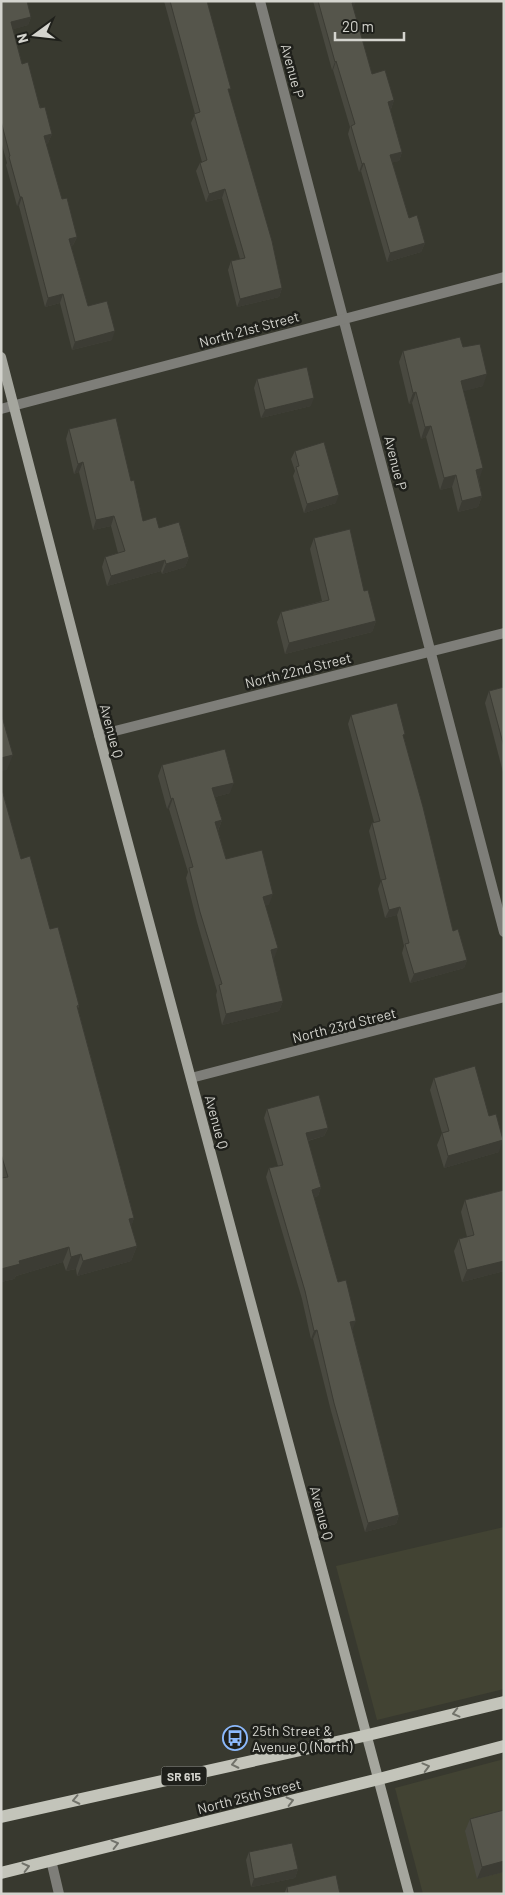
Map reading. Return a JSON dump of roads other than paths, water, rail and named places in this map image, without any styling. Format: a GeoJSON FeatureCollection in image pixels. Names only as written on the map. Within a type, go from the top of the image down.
{"type":"FeatureCollection","features":[{"type":"Feature","properties":{"kind":"main road","name":"SR 615"},"geometry":{"type":"LineString","coordinates":[[1,1817],[368,1735],[504,1702]]}},
{"type":"Feature","properties":{"kind":"main road","name":"North 25th Street"},"geometry":{"type":"LineString","coordinates":[[1,1873],[379,1780],[504,1746]]}},
{"type":"Feature","properties":{"kind":"street","name":"Avenue P"},"geometry":{"type":"LineString","coordinates":[[260,1],[504,932]]}},
{"type":"Feature","properties":{"kind":"street","name":"North 21st Street"},"geometry":{"type":"LineString","coordinates":[[1,409],[504,277]]}},
{"type":"Feature","properties":{"kind":"street","name":"Avenue Q"},"geometry":{"type":"LineString","coordinates":[[1,357],[99,735],[409,1894]]}},
{"type":"Feature","properties":{"kind":"street","name":"North 22nd Street"},"geometry":{"type":"LineString","coordinates":[[99,735],[504,633]]}},
{"type":"Feature","properties":{"kind":"street","name":"North 23rd Street"},"geometry":{"type":"LineString","coordinates":[[191,1078],[504,998]]}},
{"type":"Feature","properties":{"kind":"street"},"geometry":{"type":"LineString","coordinates":[[51,1860],[59,1894]]}},
{"type":"Feature","properties":{"kind":"place","name":"25th Street & Avenue Q (North)"},"geometry":{"type":"Point","coordinates":[235,1738]}}]}
